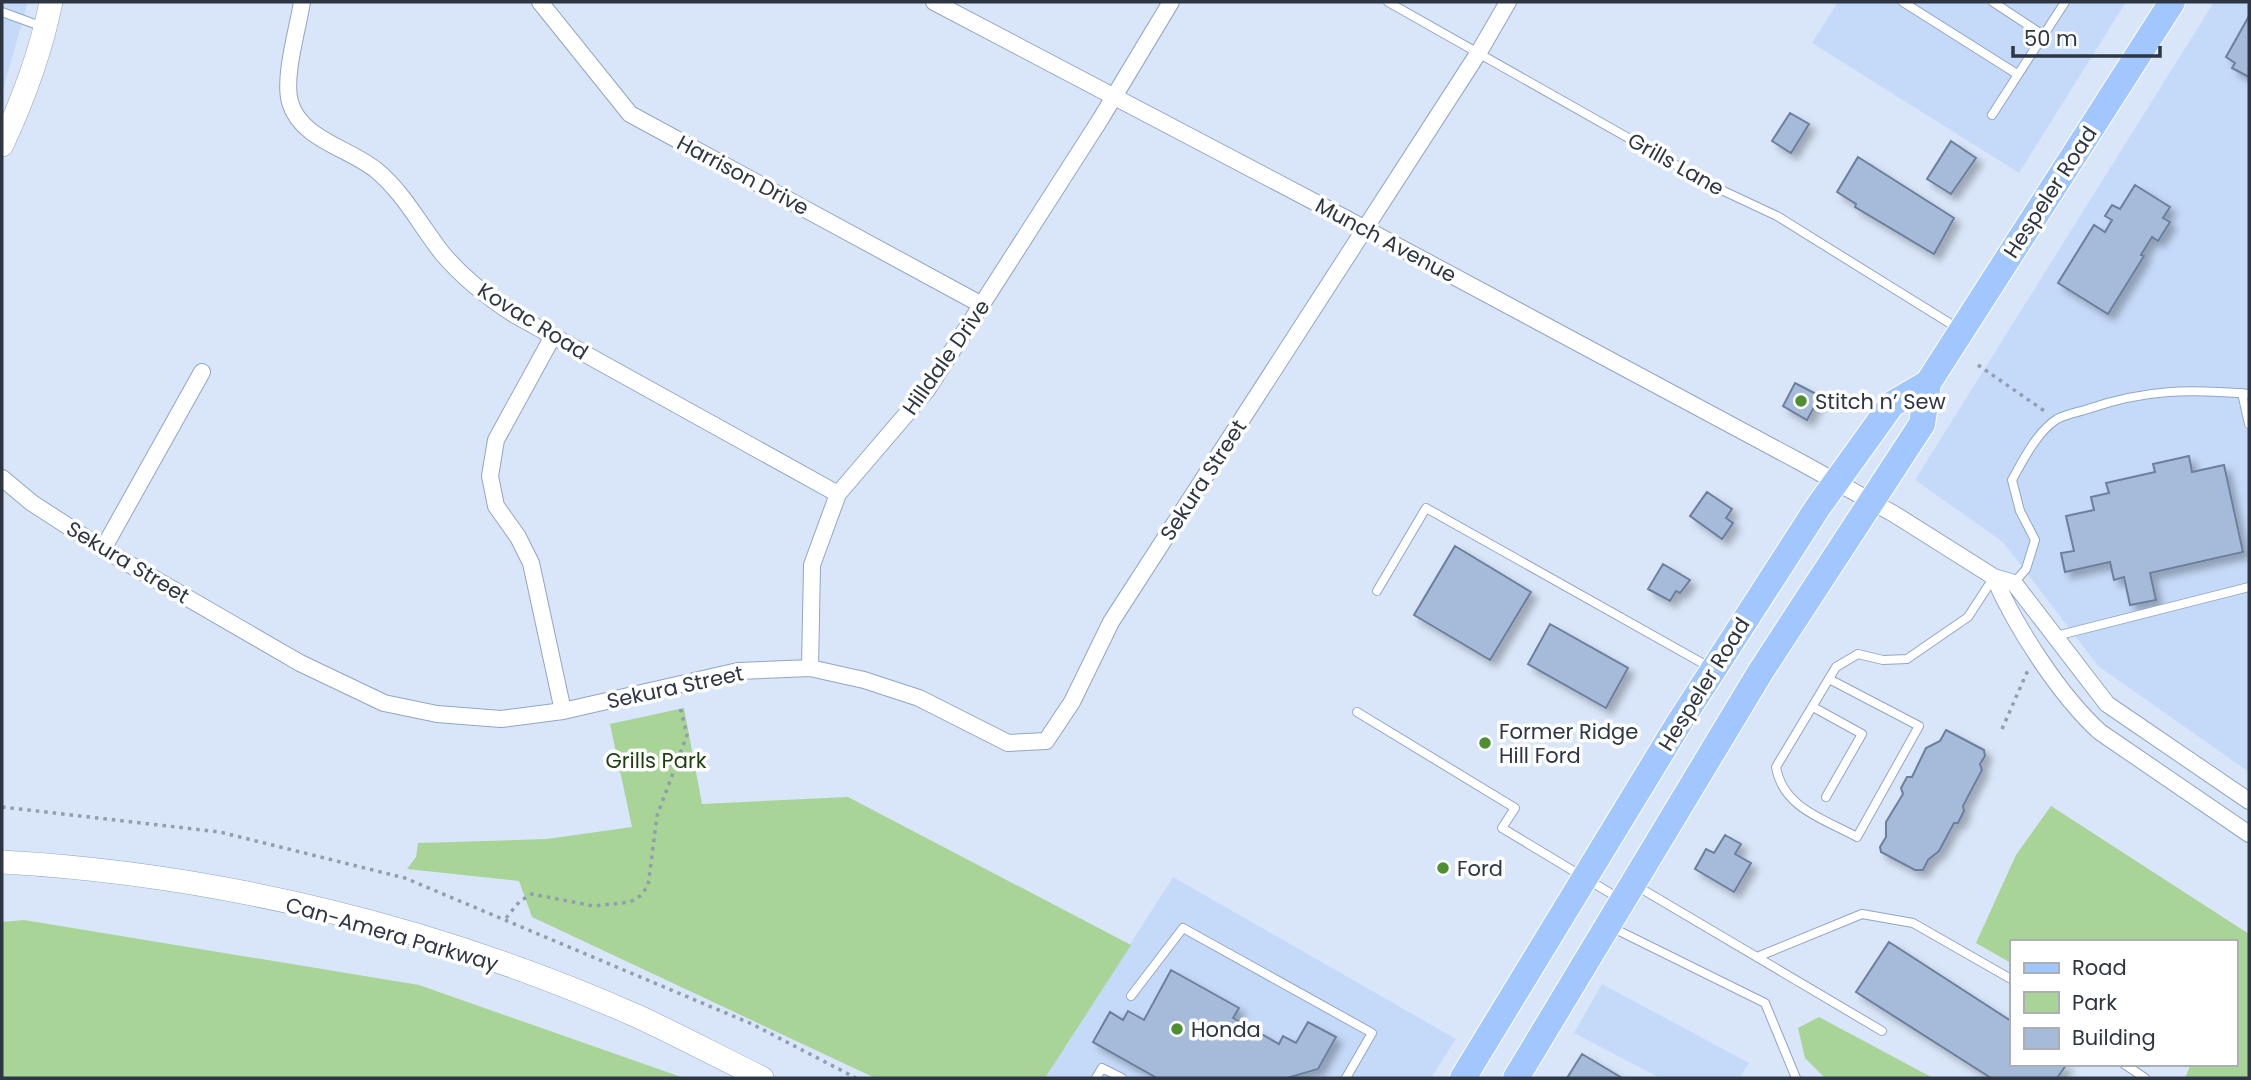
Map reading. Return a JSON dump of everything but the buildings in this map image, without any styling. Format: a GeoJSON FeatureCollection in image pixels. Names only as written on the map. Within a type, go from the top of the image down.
{"type":"FeatureCollection","features":[{"type":"Feature","properties":{"kind":"main road"},"geometry":{"type":"LineString","coordinates":[[2,145],[19,108],[46,27],[51,2]]}},
{"type":"Feature","properties":{"kind":"main road","name":"Hespeler Road"},"geometry":{"type":"LineString","coordinates":[[1516,1078],[1761,671],[1922,424],[1928,383],[2172,2]]}},
{"type":"Feature","properties":{"kind":"main road","name":"Hespeler Road"},"geometry":{"type":"LineString","coordinates":[[1463,1078],[1713,669],[1836,482],[1892,404],[1928,383]]}},
{"type":"Feature","properties":{"kind":"main road","name":"Can-Amera Parkway"},"geometry":{"type":"LineString","coordinates":[[2,862],[71,866],[152,877],[360,920],[485,957],[638,1017],[762,1078]]}},
{"type":"Feature","properties":{"kind":"street","name":"Kovac Road"},"geometry":{"type":"LineString","coordinates":[[302,2],[288,84],[290,102],[299,119],[311,131],[375,169],[400,193],[442,252],[481,293],[553,336],[838,494]]}},
{"type":"Feature","properties":{"kind":"street","name":"Harrison Drive"},"geometry":{"type":"LineString","coordinates":[[540,2],[630,114],[982,305]]}},
{"type":"Feature","properties":{"kind":"street","name":"Munch Avenue"},"geometry":{"type":"LineString","coordinates":[[934,2],[1836,482],[1994,577],[2014,583]]}},
{"type":"Feature","properties":{"kind":"street","name":"Hilldale Drive"},"geometry":{"type":"LineString","coordinates":[[810,668],[812,565],[838,494],[928,390],[1115,96],[1171,2]]}},
{"type":"Feature","properties":{"kind":"street","name":"Sekura Street"},"geometry":{"type":"LineString","coordinates":[[2,478],[32,503],[103,549],[300,663],[384,704],[437,714],[501,719],[563,711],[738,671],[810,668],[864,680],[919,698],[1008,743],[1045,741],[1072,702],[1111,622],[1479,52],[1508,2]]}},
{"type":"Feature","properties":{"kind":"street"},"geometry":{"type":"LineString","coordinates":[[553,336],[496,440],[490,476],[496,506],[518,537],[531,563],[563,711]]}},
{"type":"Feature","properties":{"kind":"street"},"geometry":{"type":"LineString","coordinates":[[103,549],[202,372]]}},
{"type":"Feature","properties":{"kind":"street"},"geometry":{"type":"LineString","coordinates":[[1994,577],[2008,610],[2083,717],[2100,733],[2249,834]]}},
{"type":"Feature","properties":{"kind":"street"},"geometry":{"type":"LineString","coordinates":[[2014,583],[2107,704],[2249,801]]}},
{"type":"Feature","properties":{"kind":"lane","name":"Grills Lane"},"geometry":{"type":"LineString","coordinates":[[1388,2],[1715,187],[1777,216],[1962,330]]}},
{"type":"Feature","properties":{"kind":"lane"},"geometry":{"type":"LineString","coordinates":[[1903,2],[2017,75]]}},
{"type":"Feature","properties":{"kind":"lane"},"geometry":{"type":"LineString","coordinates":[[1993,2],[2043,35]]}},
{"type":"Feature","properties":{"kind":"lane"},"geometry":{"type":"LineString","coordinates":[[1992,115],[2065,2]]}},
{"type":"Feature","properties":{"kind":"lane"},"geometry":{"type":"LineString","coordinates":[[2,12],[46,27]]}},
{"type":"Feature","properties":{"kind":"lane"},"geometry":{"type":"LineString","coordinates":[[2014,583],[2026,569],[2035,540],[2020,511],[2012,480],[2028,452],[2057,419],[2104,403],[2156,392],[2205,389],[2246,394],[2249,424]]}},
{"type":"Feature","properties":{"kind":"lane"},"geometry":{"type":"LineString","coordinates":[[1377,591],[1426,508],[1713,669]]}},
{"type":"Feature","properties":{"kind":"lane"},"geometry":{"type":"LineString","coordinates":[[1829,679],[1919,726],[1857,837],[1796,805],[1779,785],[1776,767],[1836,667],[1858,653],[1883,660],[1908,659],[1968,617],[1994,577]]}},
{"type":"Feature","properties":{"kind":"lane"},"geometry":{"type":"LineString","coordinates":[[2056,636],[2249,587]]}},
{"type":"Feature","properties":{"kind":"lane"},"geometry":{"type":"LineString","coordinates":[[1813,707],[1862,734],[1826,797]]}},
{"type":"Feature","properties":{"kind":"lane"},"geometry":{"type":"LineString","coordinates":[[1357,712],[1515,807],[1502,828],[1583,878],[1628,892],[1757,957],[1882,1031]]}},
{"type":"Feature","properties":{"kind":"lane"},"geometry":{"type":"LineString","coordinates":[[1757,957],[1862,914],[1913,923],[2010,978]]}},
{"type":"Feature","properties":{"kind":"lane"},"geometry":{"type":"LineString","coordinates":[[1608,925],[1765,1003],[1796,1078]]}},
{"type":"Feature","properties":{"kind":"lane"},"geometry":{"type":"LineString","coordinates":[[1131,996],[1183,928],[1372,1033],[1346,1078]]}},
{"type":"Feature","properties":{"kind":"lane"},"geometry":{"type":"LineString","coordinates":[[2127,1066],[2145,1078]]}},
{"type":"Feature","properties":{"kind":"lane"},"geometry":{"type":"LineString","coordinates":[[1096,1078],[1102,1068],[1122,1078]]}},
{"type":"Feature","properties":{"kind":"path"},"geometry":{"type":"LineString","coordinates":[[1978,365],[2057,419]]}},
{"type":"Feature","properties":{"kind":"path"},"geometry":{"type":"LineString","coordinates":[[2001,729],[2029,668]]}},
{"type":"Feature","properties":{"kind":"path"},"geometry":{"type":"LineString","coordinates":[[506,918],[520,901],[532,894],[594,906],[630,902],[640,896],[648,886],[657,816],[687,736],[680,707]]}},
{"type":"Feature","properties":{"kind":"path"},"geometry":{"type":"LineString","coordinates":[[2,807],[219,832],[405,878],[506,918],[752,1024],[856,1078]]}},
{"type":"Feature","properties":{"kind":"shaded area"},"geometry":{"type":"Polygon","coordinates":[[[2,2],[28,2],[2,93],[2,2]]]}},
{"type":"Feature","properties":{"kind":"shaded area"},"geometry":{"type":"Polygon","coordinates":[[[1838,2],[2126,2],[2019,173],[1812,43],[1838,2]]]}},
{"type":"Feature","properties":{"kind":"shaded area"},"geometry":{"type":"Polygon","coordinates":[[[2214,2],[2249,2],[2249,772],[2098,666],[2003,542],[1915,480],[2214,2]]]}},
{"type":"Feature","properties":{"kind":"shaded area"},"geometry":{"type":"Polygon","coordinates":[[[1173,877],[1456,1039],[1431,1078],[1045,1078],[1173,877]]]}},
{"type":"Feature","properties":{"kind":"shaded area"},"geometry":{"type":"Polygon","coordinates":[[[1602,984],[1749,1063],[1739,1078],[1660,1078],[1574,1033],[1602,984]]]}},
{"type":"Feature","properties":{"kind":"green space","name":"Grills Park"},"geometry":{"type":"Polygon","coordinates":[[[684,708],[702,804],[848,797],[1131,945],[1045,1078],[875,1078],[532,917],[519,881],[407,869],[416,857],[418,843],[547,839],[632,827],[610,724],[684,708]]]}},
{"type":"Feature","properties":{"kind":"green space"},"geometry":{"type":"Polygon","coordinates":[[[2051,806],[2249,934],[2249,1078],[2185,1078],[2190,1066],[2237,1066],[2237,940],[2010,940],[2010,962],[1976,943],[2016,855],[2051,806]]]}},
{"type":"Feature","properties":{"kind":"green space"},"geometry":{"type":"Polygon","coordinates":[[[24,920],[419,985],[684,1078],[2,1078],[2,922],[24,920]]]}},
{"type":"Feature","properties":{"kind":"green space"},"geometry":{"type":"Polygon","coordinates":[[[1819,1017],[1933,1078],[1825,1078],[1805,1058],[1798,1028],[1819,1017]]]}},
{"type":"Feature","properties":{"kind":"place","name":"Stitch n’ Sew"},"geometry":{"type":"Point","coordinates":[1801,401]}},
{"type":"Feature","properties":{"kind":"place","name":"Former Ridge Hill Ford"},"geometry":{"type":"Point","coordinates":[1485,743]}},
{"type":"Feature","properties":{"kind":"place","name":"Ford"},"geometry":{"type":"Point","coordinates":[1443,868]}},
{"type":"Feature","properties":{"kind":"place","name":"Honda"},"geometry":{"type":"Point","coordinates":[1177,1029]}}]}
